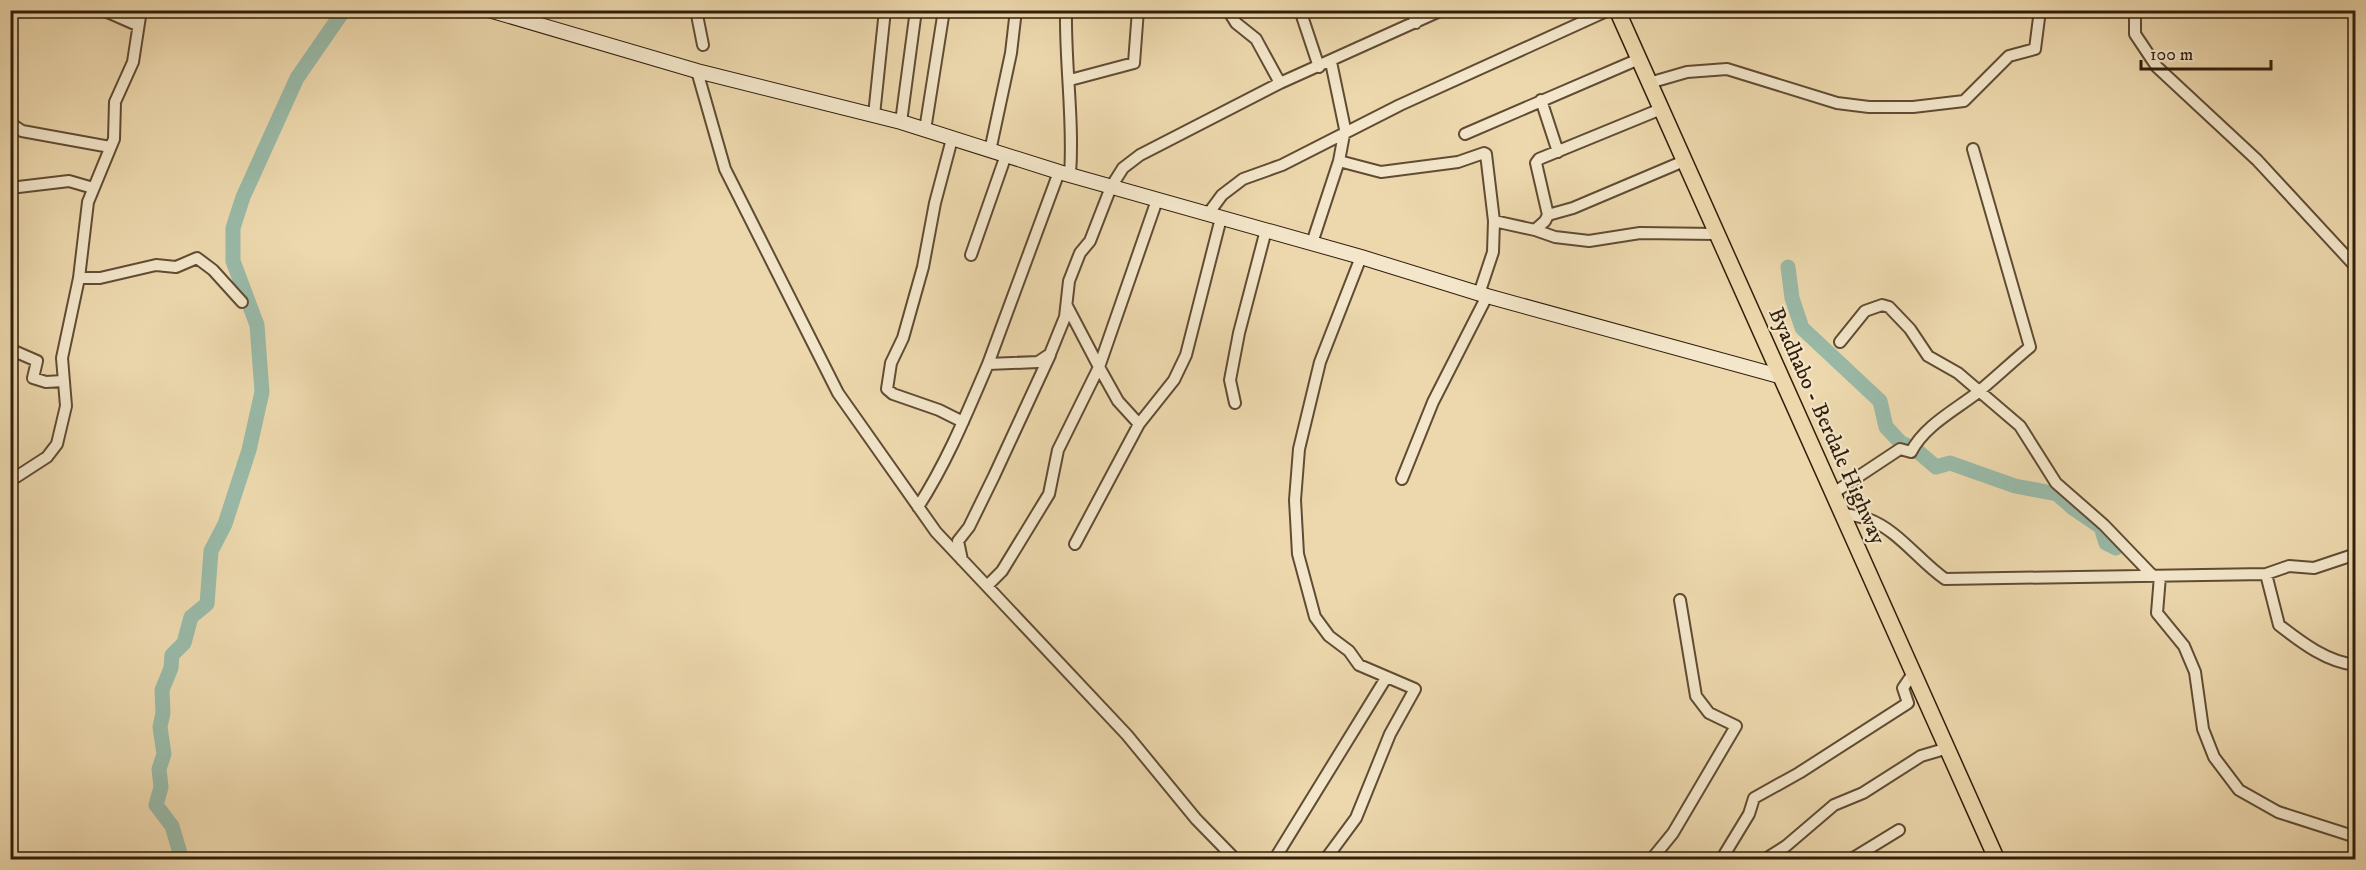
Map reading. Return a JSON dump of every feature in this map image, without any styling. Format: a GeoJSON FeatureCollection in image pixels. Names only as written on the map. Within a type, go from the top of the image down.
{"type":"FeatureCollection","features":[{"type":"Feature","properties":{"kind":"main road","name":"Byadhabo - Berdale Highway"},"geometry":{"type":"LineString","coordinates":[[1617,10],[1997,860]]}},
{"type":"Feature","properties":{"kind":"street"},"geometry":{"type":"LineString","coordinates":[[103,10],[137,25]]}},
{"type":"Feature","properties":{"kind":"street"},"geometry":{"type":"LineString","coordinates":[[10,481],[47,458],[57,444],[66,406],[62,357],[79,278],[88,202],[114,140],[115,102],[133,62],[141,10]]}},
{"type":"Feature","properties":{"kind":"street"},"geometry":{"type":"LineString","coordinates":[[696,10],[703,45]]}},
{"type":"Feature","properties":{"kind":"street"},"geometry":{"type":"LineString","coordinates":[[874,115],[885,10]]}},
{"type":"Feature","properties":{"kind":"street"},"geometry":{"type":"LineString","coordinates":[[901,122],[916,10]]}},
{"type":"Feature","properties":{"kind":"street"},"geometry":{"type":"LineString","coordinates":[[925,130],[944,10]]}},
{"type":"Feature","properties":{"kind":"street"},"geometry":{"type":"LineString","coordinates":[[990,151],[1011,53],[1016,10]]}},
{"type":"Feature","properties":{"kind":"street"},"geometry":{"type":"LineString","coordinates":[[918,507],[937,478],[963,422],[1065,174],[1073,137],[1070,80],[1065,57],[1066,10]]}},
{"type":"Feature","properties":{"kind":"street"},"geometry":{"type":"LineString","coordinates":[[1070,80],[1134,63],[1138,10]]}},
{"type":"Feature","properties":{"kind":"street"},"geometry":{"type":"LineString","coordinates":[[1228,10],[1236,23],[1256,39],[1280,82]]}},
{"type":"Feature","properties":{"kind":"street"},"geometry":{"type":"LineString","coordinates":[[1300,10],[1319,67]]}},
{"type":"Feature","properties":{"kind":"street"},"geometry":{"type":"LineString","coordinates":[[1412,10],[1416,22]]}},
{"type":"Feature","properties":{"kind":"street"},"geometry":{"type":"LineString","coordinates":[[962,560],[958,541],[969,527],[1050,354],[1065,316],[1069,281],[1080,252],[1090,241],[1111,187],[1123,168],[1140,155],[1280,82],[1331,62],[1442,10]]}},
{"type":"Feature","properties":{"kind":"street"},"geometry":{"type":"LineString","coordinates":[[1075,544],[1139,423],[1174,380],[1186,355],[1215,216],[1222,195],[1243,179],[1282,165],[1345,136],[1400,105],[1609,10]]}},
{"type":"Feature","properties":{"kind":"street"},"geometry":{"type":"LineString","coordinates":[[1649,83],[1688,72],[1727,69],[1837,103],[1869,107],[1913,107],[1964,101],[2009,56],[2035,49],[2040,10]]}},
{"type":"Feature","properties":{"kind":"street"},"geometry":{"type":"LineString","coordinates":[[2134,10],[2136,34],[2157,67],[2257,160],[2355,267]]}},
{"type":"Feature","properties":{"kind":"street"},"geometry":{"type":"LineString","coordinates":[[489,11],[697,71],[901,122],[1065,174],[1361,257],[1483,295],[1779,376]]}},
{"type":"Feature","properties":{"kind":"street"},"geometry":{"type":"LineString","coordinates":[[1465,134],[1639,60]]}},
{"type":"Feature","properties":{"kind":"street"},"geometry":{"type":"LineString","coordinates":[[1312,243],[1345,136],[1331,62]]}},
{"type":"Feature","properties":{"kind":"street"},"geometry":{"type":"LineString","coordinates":[[697,71],[725,169],[775,272],[814,343],[825,373],[936,532],[1127,735],[1196,819],[1236,860]]}},
{"type":"Feature","properties":{"kind":"street"},"geometry":{"type":"LineString","coordinates":[[1541,100],[1558,152]]}},
{"type":"Feature","properties":{"kind":"street"},"geometry":{"type":"LineString","coordinates":[[1535,230],[1548,215],[1536,164],[1539,159],[1661,109]]}},
{"type":"Feature","properties":{"kind":"street"},"geometry":{"type":"LineString","coordinates":[[10,123],[22,131],[110,147]]}},
{"type":"Feature","properties":{"kind":"street"},"geometry":{"type":"LineString","coordinates":[[952,139],[935,203],[923,267],[903,338],[887,379],[887,388],[893,394],[939,410],[963,422]]}},
{"type":"Feature","properties":{"kind":"street"},"geometry":{"type":"LineString","coordinates":[[1832,494],[1900,449],[1913,448],[1938,422],[1978,392],[2030,346],[1973,149]]}},
{"type":"Feature","properties":{"kind":"street"},"geometry":{"type":"LineString","coordinates":[[1339,161],[1366,170],[1389,172],[1458,162],[1486,154],[1494,221],[1493,252],[1483,295],[1433,402],[1402,479]]}},
{"type":"Feature","properties":{"kind":"street"},"geometry":{"type":"LineString","coordinates":[[971,255],[1006,155]]}},
{"type":"Feature","properties":{"kind":"street"},"geometry":{"type":"LineString","coordinates":[[1548,215],[1573,208],[1684,161]]}},
{"type":"Feature","properties":{"kind":"street"},"geometry":{"type":"LineString","coordinates":[[10,188],[69,181],[93,188]]}},
{"type":"Feature","properties":{"kind":"street"},"geometry":{"type":"LineString","coordinates":[[987,586],[1002,571],[1049,494],[1058,450],[1099,367],[1157,200]]}},
{"type":"Feature","properties":{"kind":"street"},"geometry":{"type":"LineString","coordinates":[[1494,221],[1555,237],[1589,241],[1640,233],[1716,234]]}},
{"type":"Feature","properties":{"kind":"street"},"geometry":{"type":"LineString","coordinates":[[1235,403],[1230,380],[1239,333],[1266,230]]}},
{"type":"Feature","properties":{"kind":"street"},"geometry":{"type":"LineString","coordinates":[[1325,860],[1356,818],[1390,734],[1415,689],[1359,665],[1348,651],[1329,636],[1316,617],[1298,554],[1295,500],[1301,439],[1320,362],[1361,257]]}},
{"type":"Feature","properties":{"kind":"street"},"geometry":{"type":"LineString","coordinates":[[79,278],[100,278],[156,265],[176,267],[197,258],[213,270],[242,302]]}},
{"type":"Feature","properties":{"kind":"street"},"geometry":{"type":"LineString","coordinates":[[1840,342],[1865,311],[1882,305],[1889,307],[1910,329],[1928,356],[1947,365],[2020,426],[2056,483],[2104,525],[2156,576],[2157,613],[2184,646],[2195,672],[2203,729],[2214,757],[2239,790],[2259,804],[2355,837]]}},
{"type":"Feature","properties":{"kind":"street"},"geometry":{"type":"LineString","coordinates":[[1067,306],[1118,401],[1139,423]]}},
{"type":"Feature","properties":{"kind":"street"},"geometry":{"type":"LineString","coordinates":[[12,350],[37,361],[33,378],[46,382],[63,381]]}},
{"type":"Feature","properties":{"kind":"street"},"geometry":{"type":"LineString","coordinates":[[988,364],[1038,362],[1050,354]]}},
{"type":"Feature","properties":{"kind":"street"},"geometry":{"type":"LineString","coordinates":[[1840,513],[1868,519],[1889,531],[1925,566],[1945,579],[2266,574],[2289,566],[2314,568],[2355,554]]}},
{"type":"Feature","properties":{"kind":"street"},"geometry":{"type":"LineString","coordinates":[[2266,574],[2280,626],[2327,657],[2340,663],[2355,664]]}},
{"type":"Feature","properties":{"kind":"street"},"geometry":{"type":"LineString","coordinates":[[1651,860],[1673,833],[1736,726],[1709,713],[1696,696],[1680,600]]}},
{"type":"Feature","properties":{"kind":"street"},"geometry":{"type":"LineString","coordinates":[[1721,860],[1749,814],[1754,798],[1800,773],[1908,703],[1903,688],[1914,672]]}},
{"type":"Feature","properties":{"kind":"street"},"geometry":{"type":"LineString","coordinates":[[1274,860],[1386,678]]}},
{"type":"Feature","properties":{"kind":"street"},"geometry":{"type":"LineString","coordinates":[[1764,860],[1786,846],[1834,805],[1863,793],[1921,756],[1948,748]]}},
{"type":"Feature","properties":{"kind":"street"},"geometry":{"type":"LineString","coordinates":[[1853,859],[1899,830]]}},
{"type":"Feature","properties":{"kind":"waterway"},"geometry":{"type":"LineString","coordinates":[[182,860],[172,826],[156,805],[161,787],[159,769],[164,754],[160,727],[163,713],[162,690],[171,668],[172,655],[184,643],[191,617],[207,604],[211,551],[225,524],[249,450],[262,392],[257,325],[233,261],[233,228],[243,197],[297,78],[344,10]]}},
{"type":"Feature","properties":{"kind":"waterway"},"geometry":{"type":"LineString","coordinates":[[1788,267],[1792,298],[1802,328],[1880,401],[1886,427],[1901,443],[1915,449],[1936,467],[1950,463],[2015,486],[2057,494],[2101,527],[2106,543],[2116,548]]}}]}
